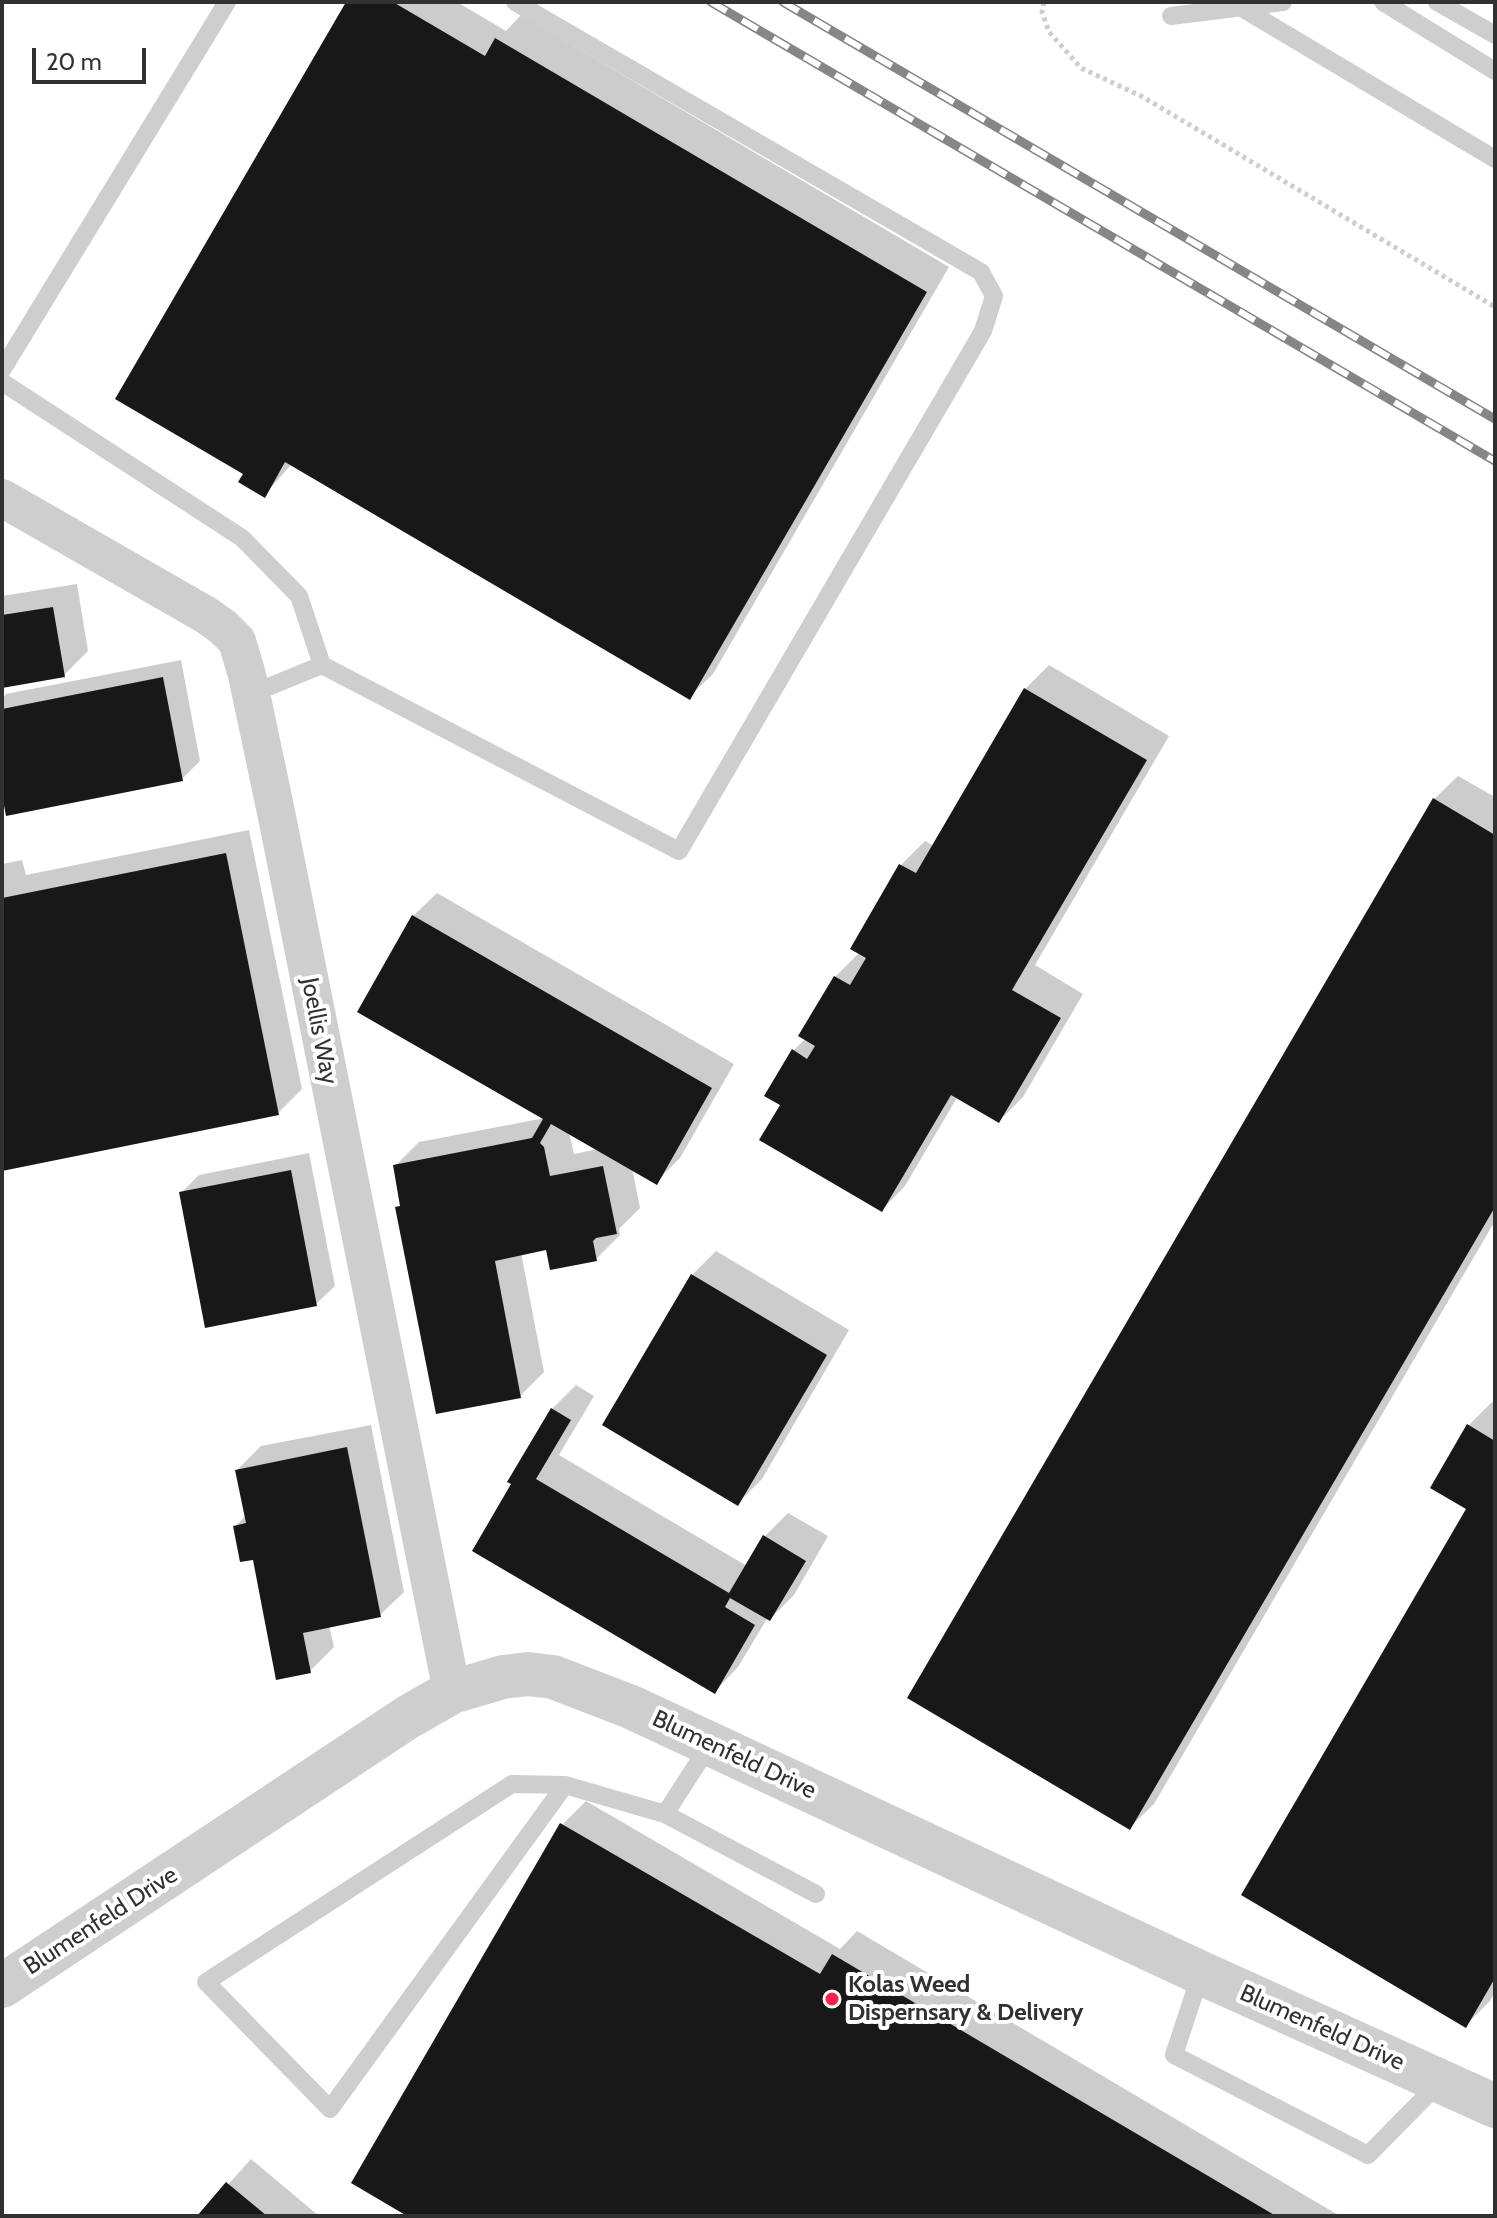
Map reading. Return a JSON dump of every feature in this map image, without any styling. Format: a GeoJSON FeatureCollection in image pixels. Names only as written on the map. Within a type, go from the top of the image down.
{"type":"FeatureCollection","features":[{"type":"Feature","properties":{"kind":"street","name":"Joellis Way"},"geometry":{"type":"LineString","coordinates":[[2,498],[223,627],[237,641],[251,694],[452,1692]]}},
{"type":"Feature","properties":{"kind":"street","name":"Blumenfeld Drive"},"geometry":{"type":"LineString","coordinates":[[2,1986],[408,1717],[452,1692],[503,1677],[528,1674],[553,1677],[631,1707],[1201,1973],[1495,2106]]}},
{"type":"Feature","properties":{"kind":"lane"},"geometry":{"type":"LineString","coordinates":[[2,370],[227,2]]}},
{"type":"Feature","properties":{"kind":"lane"},"geometry":{"type":"LineString","coordinates":[[2,382],[242,538],[299,596],[322,665],[679,851],[983,331],[994,296],[981,272],[515,2]]}},
{"type":"Feature","properties":{"kind":"lane"},"geometry":{"type":"LineString","coordinates":[[1171,16],[1283,2]]}},
{"type":"Feature","properties":{"kind":"lane"},"geometry":{"type":"LineString","coordinates":[[1383,2],[1495,71]]}},
{"type":"Feature","properties":{"kind":"lane"},"geometry":{"type":"LineString","coordinates":[[1437,2],[1495,35]]}},
{"type":"Feature","properties":{"kind":"lane"},"geometry":{"type":"LineString","coordinates":[[1242,8],[1495,159]]}},
{"type":"Feature","properties":{"kind":"lane"},"geometry":{"type":"LineString","coordinates":[[251,694],[322,665]]}},
{"type":"Feature","properties":{"kind":"lane"},"geometry":{"type":"LineString","coordinates":[[665,1814],[710,1744]]}},
{"type":"Feature","properties":{"kind":"lane"},"geometry":{"type":"LineString","coordinates":[[565,1785],[330,2109],[206,1982],[512,1784],[565,1785],[665,1814],[816,1894]]}},
{"type":"Feature","properties":{"kind":"lane"},"geometry":{"type":"LineString","coordinates":[[1201,1973],[1174,2055],[1368,2155],[1441,2081]]}},
{"type":"Feature","properties":{"kind":"path"},"geometry":{"type":"LineString","coordinates":[[1044,2],[1042,12],[1049,32],[1081,68],[1143,97],[1495,307]]}},
{"type":"Feature","properties":{"kind":"building"},"geometry":{"type":"Polygon","coordinates":[[[346,2],[393,2],[485,56],[495,38],[927,292],[690,700],[285,462],[265,498],[238,482],[243,474],[115,399],[346,2]]]}},
{"type":"Feature","properties":{"kind":"building"},"geometry":{"type":"Polygon","coordinates":[[[53,607],[65,677],[2,688],[2,615],[53,607]]]}},
{"type":"Feature","properties":{"kind":"building"},"geometry":{"type":"Polygon","coordinates":[[[163,677],[183,781],[6,816],[2,795],[2,709],[163,677]]]}},
{"type":"Feature","properties":{"kind":"building"},"geometry":{"type":"Polygon","coordinates":[[[1024,688],[1147,760],[1012,990],[1061,1018],[999,1123],[951,1095],[882,1212],[759,1140],[780,1105],[764,1096],[792,1049],[807,1059],[815,1046],[798,1036],[834,976],[850,985],[866,958],[850,949],[899,864],[916,873],[1024,688]]]}},
{"type":"Feature","properties":{"kind":"building"},"geometry":{"type":"Polygon","coordinates":[[[1433,798],[1495,835],[1495,1207],[1130,1830],[907,1698],[1433,798]]]}},
{"type":"Feature","properties":{"kind":"building"},"geometry":{"type":"Polygon","coordinates":[[[226,853],[279,1115],[2,1171],[2,898],[226,853]]]}},
{"type":"Feature","properties":{"kind":"building"},"geometry":{"type":"Polygon","coordinates":[[[412,915],[712,1088],[657,1185],[551,1124],[540,1143],[544,1147],[550,1176],[603,1166],[617,1234],[593,1241],[597,1261],[550,1270],[546,1250],[495,1261],[521,1398],[436,1414],[395,1207],[400,1206],[393,1165],[532,1138],[543,1119],[357,1012],[412,915]]]}},
{"type":"Feature","properties":{"kind":"building"},"geometry":{"type":"Polygon","coordinates":[[[291,1170],[317,1306],[205,1328],[179,1192],[291,1170]]]}},
{"type":"Feature","properties":{"kind":"building"},"geometry":{"type":"Polygon","coordinates":[[[691,1274],[827,1355],[738,1506],[602,1425],[691,1274]]]}},
{"type":"Feature","properties":{"kind":"building"},"geometry":{"type":"Polygon","coordinates":[[[551,1408],[571,1420],[536,1479],[729,1593],[763,1535],[806,1561],[770,1621],[730,1598],[725,1607],[755,1625],[715,1694],[472,1551],[511,1484],[507,1482],[551,1408]]]}},
{"type":"Feature","properties":{"kind":"building"},"geometry":{"type":"Polygon","coordinates":[[[1467,1424],[1495,1441],[1495,1978],[1466,2028],[1241,1895],[1466,1509],[1430,1488],[1467,1424]]]}},
{"type":"Feature","properties":{"kind":"building"},"geometry":{"type":"Polygon","coordinates":[[[347,1447],[381,1617],[303,1633],[311,1673],[276,1680],[253,1560],[240,1562],[233,1526],[246,1523],[235,1470],[347,1447]]]}},
{"type":"Feature","properties":{"kind":"building"},"geometry":{"type":"Polygon","coordinates":[[[560,1823],[820,1974],[832,1954],[1276,2216],[407,2216],[351,2183],[560,1823]]]}},
{"type":"Feature","properties":{"kind":"building"},"geometry":{"type":"Polygon","coordinates":[[[226,2182],[267,2216],[197,2216],[226,2182]]]}},
{"type":"Feature","properties":{"kind":"railway"},"geometry":{"type":"LineString","coordinates":[[711,2],[1495,461]]}},
{"type":"Feature","properties":{"kind":"railway"},"geometry":{"type":"LineString","coordinates":[[783,2],[1495,419]]}},
{"type":"Feature","properties":{"kind":"place","name":"Kolas Weed Dispernsary & Delivery"},"geometry":{"type":"Point","coordinates":[832,1999]}}]}
